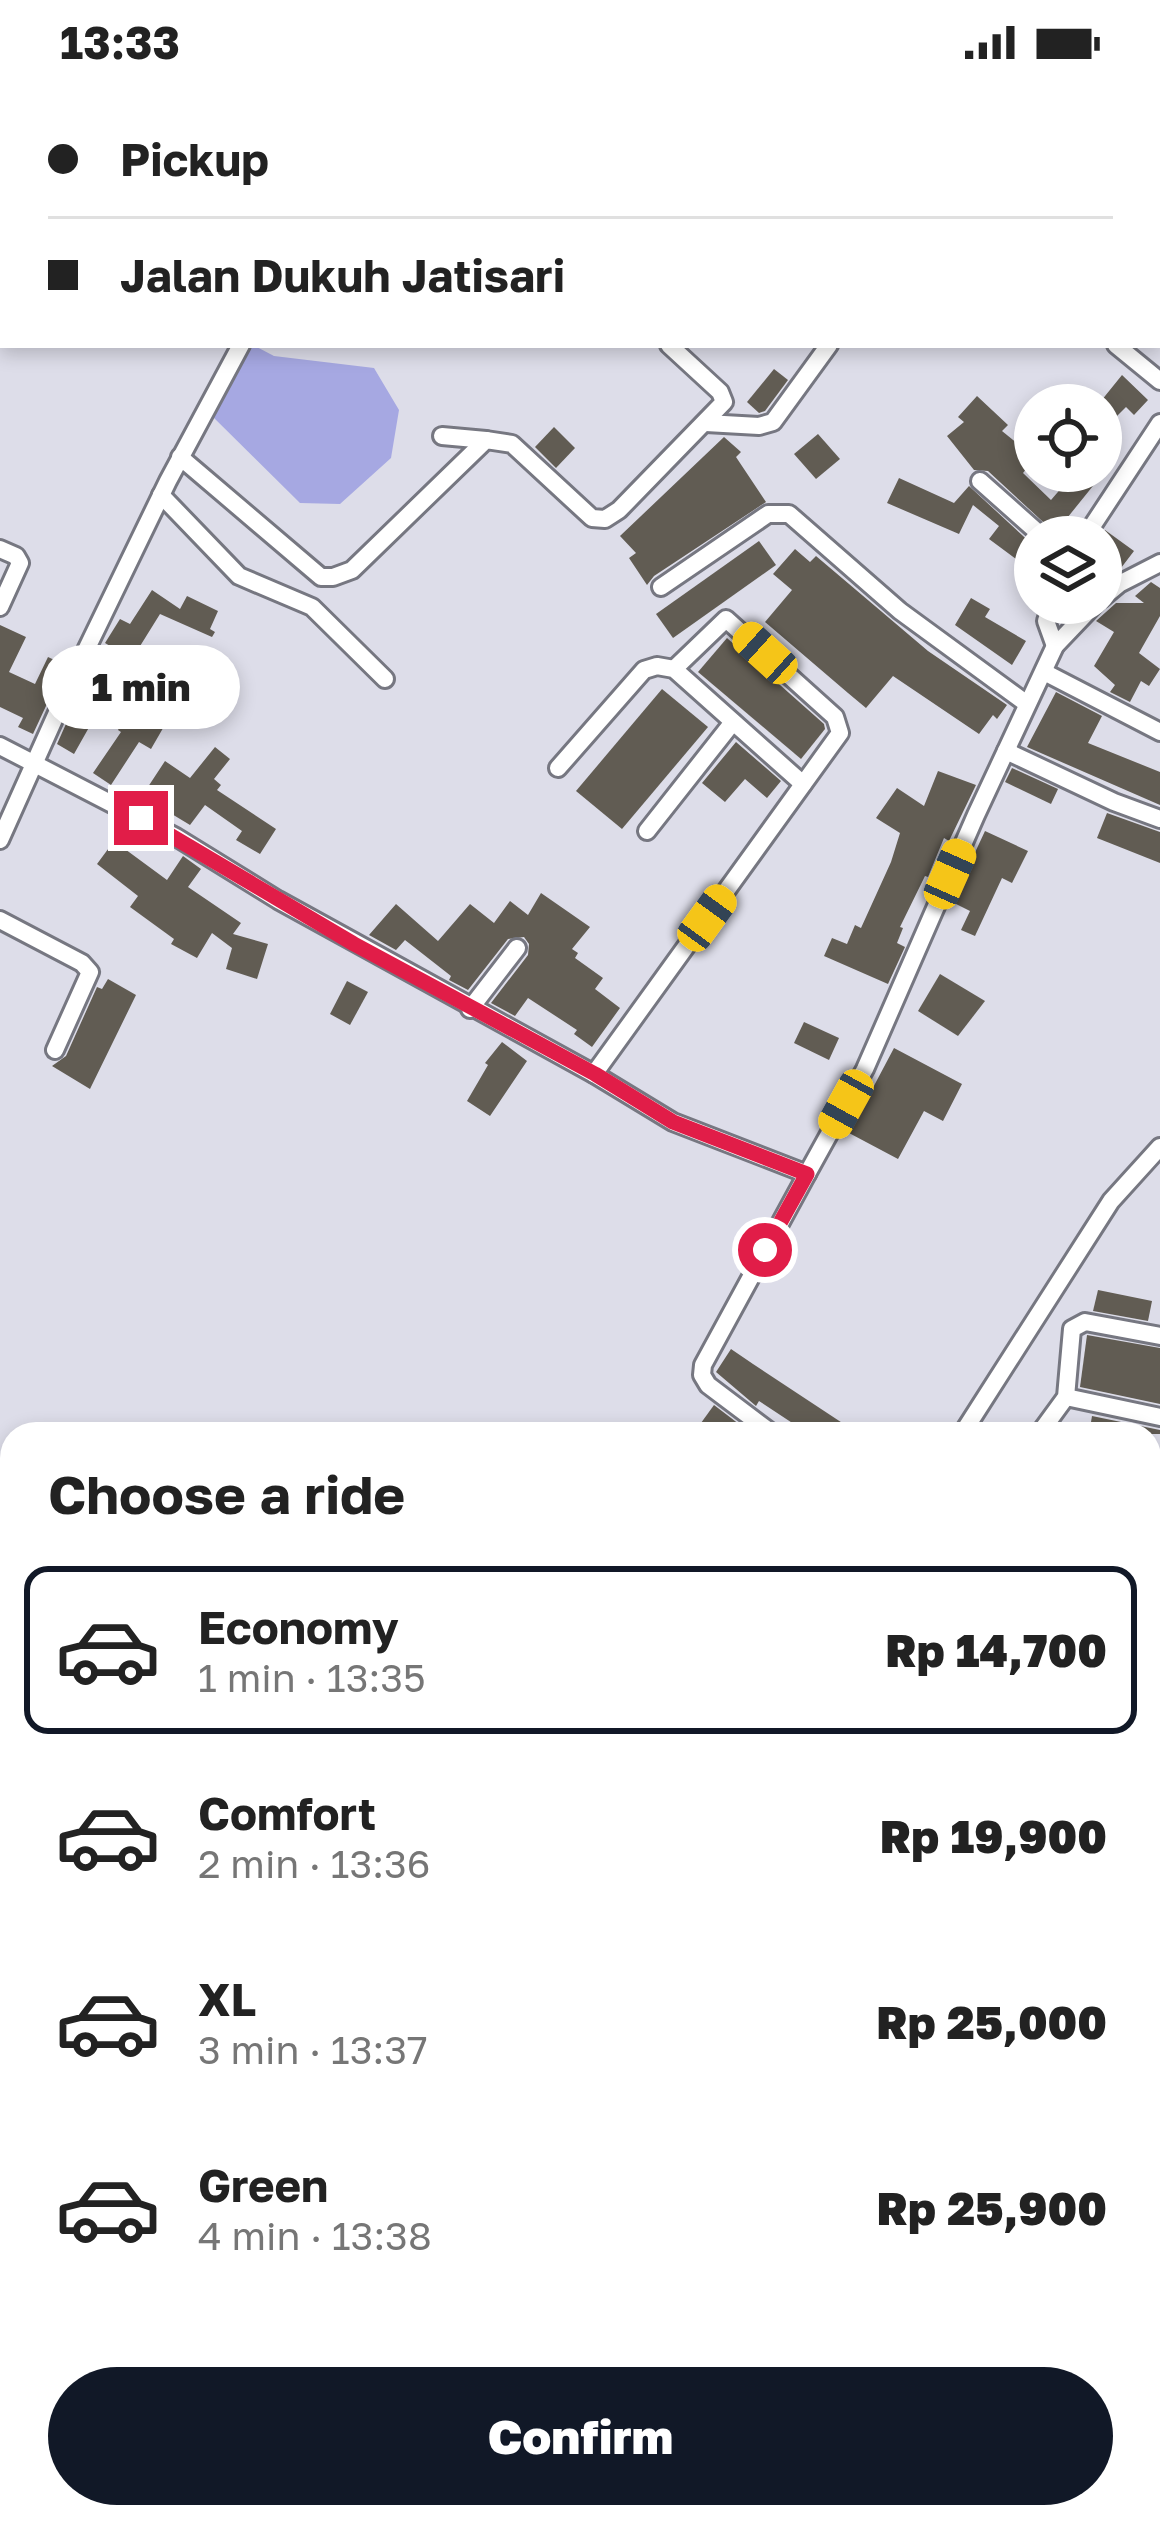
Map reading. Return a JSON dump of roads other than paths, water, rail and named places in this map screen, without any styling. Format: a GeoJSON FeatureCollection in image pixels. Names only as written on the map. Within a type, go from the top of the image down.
{"type":"FeatureCollection","features":[{"type":"Feature","properties":{"kind":"street"},"geometry":{"type":"LineString","coordinates":[[0,840],[161,495],[239,348]]}},
{"type":"Feature","properties":{"kind":"street"},"geometry":{"type":"LineString","coordinates":[[442,436],[512,444],[588,515],[602,520],[619,510],[723,405],[723,395],[672,348]]}},
{"type":"Feature","properties":{"kind":"street"},"geometry":{"type":"LineString","coordinates":[[706,423],[759,426],[773,422],[825,348]]}},
{"type":"Feature","properties":{"kind":"street"},"geometry":{"type":"LineString","coordinates":[[1119,348],[1160,381]]}},
{"type":"Feature","properties":{"kind":"street"},"geometry":{"type":"LineString","coordinates":[[1098,516],[1160,423]]}},
{"type":"Feature","properties":{"kind":"street"},"geometry":{"type":"LineString","coordinates":[[180,457],[308,569],[321,577],[333,577],[352,570],[486,440]]}},
{"type":"Feature","properties":{"kind":"street"},"geometry":{"type":"LineString","coordinates":[[980,481],[1019,516]]}},
{"type":"Feature","properties":{"kind":"street"},"geometry":{"type":"LineString","coordinates":[[161,495],[239,576],[312,607],[386,679]]}},
{"type":"Feature","properties":{"kind":"street"},"geometry":{"type":"LineString","coordinates":[[661,587],[768,514],[789,514],[900,610],[1027,704]]}},
{"type":"Feature","properties":{"kind":"street"},"geometry":{"type":"LineString","coordinates":[[0,549],[20,563],[0,608]]}},
{"type":"Feature","properties":{"kind":"street"},"geometry":{"type":"LineString","coordinates":[[1122,588],[1156,569]]}},
{"type":"Feature","properties":{"kind":"street"},"geometry":{"type":"LineString","coordinates":[[595,1074],[838,740],[841,726],[730,621],[722,620],[674,669]]}},
{"type":"Feature","properties":{"kind":"street"},"geometry":{"type":"LineString","coordinates":[[1047,624],[1055,646]]}},
{"type":"Feature","properties":{"kind":"street"},"geometry":{"type":"LineString","coordinates":[[754,1422],[708,1385],[703,1365],[865,1069],[1027,704],[1055,646],[1077,624]]}},
{"type":"Feature","properties":{"kind":"street"},"geometry":{"type":"LineString","coordinates":[[558,768],[644,670],[656,666],[674,669],[803,784]]}},
{"type":"Feature","properties":{"kind":"street"},"geometry":{"type":"LineString","coordinates":[[1044,672],[1160,732]]}},
{"type":"Feature","properties":{"kind":"street"},"geometry":{"type":"LineString","coordinates":[[646,831],[733,722]]}},
{"type":"Feature","properties":{"kind":"street"},"geometry":{"type":"LineString","coordinates":[[0,746],[176,837],[278,900],[595,1074],[673,1122],[807,1174]]}},
{"type":"Feature","properties":{"kind":"street"},"geometry":{"type":"LineString","coordinates":[[1006,751],[1114,802],[1160,818]]}},
{"type":"Feature","properties":{"kind":"street"},"geometry":{"type":"LineString","coordinates":[[0,920],[82,963],[90,972],[55,1050]]}},
{"type":"Feature","properties":{"kind":"street"},"geometry":{"type":"LineString","coordinates":[[470,1009],[517,949]]}},
{"type":"Feature","properties":{"kind":"street"},"geometry":{"type":"LineString","coordinates":[[970,1422],[1111,1201],[1160,1147]]}},
{"type":"Feature","properties":{"kind":"street"},"geometry":{"type":"LineString","coordinates":[[1048,1422],[1066,1397],[1076,1325],[1084,1322],[1160,1336]]}},
{"type":"Feature","properties":{"kind":"street"},"geometry":{"type":"LineString","coordinates":[[1066,1397],[1160,1417]]}}]}
